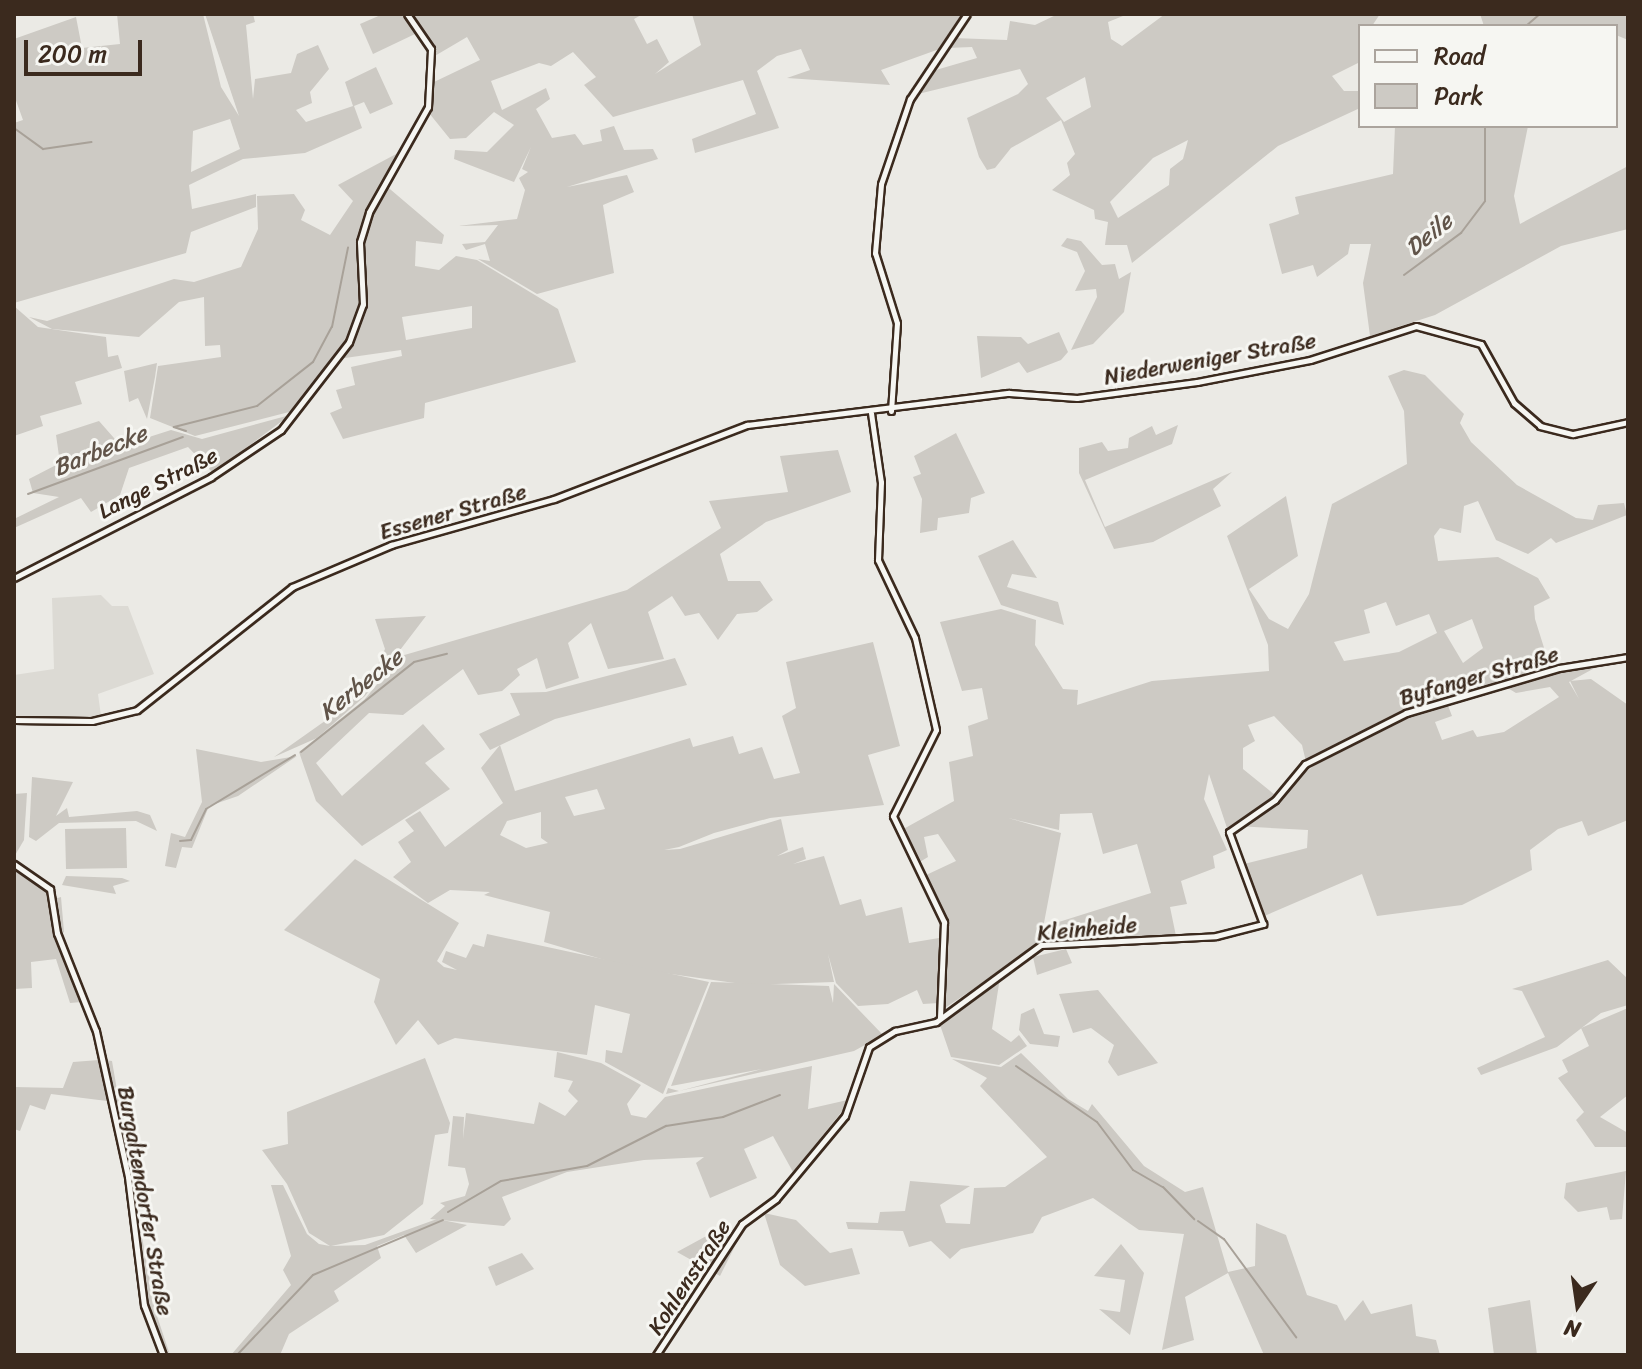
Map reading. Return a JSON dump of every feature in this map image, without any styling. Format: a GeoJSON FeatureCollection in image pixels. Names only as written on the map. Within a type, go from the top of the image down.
{"type":"FeatureCollection","features":[{"type":"Feature","properties":{"kind":"street","name":"Lange Straße"},"geometry":{"type":"LineString","coordinates":[[14,578],[211,477],[281,430],[349,342],[363,304],[359,254],[369,212],[428,107],[431,49],[407,14]]}},
{"type":"Feature","properties":{"kind":"street"},"geometry":{"type":"LineString","coordinates":[[891,411],[897,323],[875,253],[881,184],[910,99],[967,14]]}},
{"type":"Feature","properties":{"kind":"street","name":"Niederweniger Straße"},"geometry":{"type":"LineString","coordinates":[[937,407],[1000,394],[1077,398],[1209,380],[1310,360],[1416,326],[1481,344],[1514,403],[1540,426],[1573,434],[1628,422]]}},
{"type":"Feature","properties":{"kind":"street","name":"Essener Straße"},"geometry":{"type":"LineString","coordinates":[[14,720],[95,721],[137,710],[207,661],[276,597],[391,545],[554,499],[740,427],[937,407]]}},
{"type":"Feature","properties":{"kind":"street"},"geometry":{"type":"LineString","coordinates":[[871,413],[881,484],[878,560],[915,638],[936,730],[893,816],[944,922],[938,1020]]}},
{"type":"Feature","properties":{"kind":"street","name":"Byfanger Straße"},"geometry":{"type":"LineString","coordinates":[[1263,924],[1229,832],[1303,768],[1406,713],[1559,668],[1628,657]]}},
{"type":"Feature","properties":{"kind":"street","name":"Burgaltendorfer Straße"},"geometry":{"type":"LineString","coordinates":[[14,864],[50,889],[60,943],[96,1031],[154,1334],[163,1355]]}},
{"type":"Feature","properties":{"kind":"street","name":"Kleinheide"},"geometry":{"type":"LineString","coordinates":[[938,1020],[1041,945],[1216,936],[1263,924]]}},
{"type":"Feature","properties":{"kind":"street","name":"Kohlenstraße"},"geometry":{"type":"LineString","coordinates":[[656,1355],[742,1224],[781,1193],[845,1116],[867,1049],[899,1030],[938,1020]]}},
{"type":"Feature","properties":{"kind":"shaded area"},"geometry":{"type":"Polygon","coordinates":[[[101,595],[112,606],[128,606],[154,674],[98,694],[101,716],[15,717],[14,675],[54,669],[52,598],[101,595]]]}},
{"type":"Feature","properties":{"kind":"green space"},"geometry":{"type":"Polygon","coordinates":[[[117,14],[203,14],[221,87],[239,116],[205,14],[253,14],[255,22],[246,25],[253,99],[255,79],[291,73],[297,54],[318,45],[329,69],[310,92],[312,103],[296,110],[306,122],[353,106],[345,82],[376,67],[393,104],[370,114],[364,102],[354,106],[362,128],[305,153],[243,159],[189,185],[192,209],[256,194],[256,207],[191,232],[186,253],[14,303],[14,123],[23,120],[14,95],[14,39],[76,17],[82,48],[120,44],[117,14]],[[230,119],[193,131],[191,172],[240,149],[230,119]]]}},
{"type":"Feature","properties":{"kind":"green space"},"geometry":{"type":"Polygon","coordinates":[[[383,14],[405,14],[415,34],[373,54],[360,24],[383,14]]]}},
{"type":"Feature","properties":{"kind":"green space"},"geometry":{"type":"Polygon","coordinates":[[[418,14],[643,14],[634,19],[647,44],[657,39],[669,62],[655,74],[701,45],[692,14],[966,14],[945,47],[881,70],[890,85],[787,78],[810,70],[801,49],[777,56],[757,71],[779,128],[695,153],[692,139],[756,114],[743,80],[613,117],[584,85],[596,77],[573,52],[551,66],[539,63],[491,81],[502,110],[546,88],[550,99],[536,109],[552,138],[575,134],[583,145],[602,141],[600,130],[614,126],[624,150],[653,149],[658,159],[567,187],[627,175],[634,192],[603,205],[614,273],[537,294],[478,259],[490,261],[485,244],[466,250],[462,244],[485,242],[498,225],[458,226],[517,219],[525,190],[519,178],[528,172],[522,169],[531,147],[514,182],[454,159],[455,150],[487,152],[514,125],[494,112],[466,138],[450,139],[429,113],[434,82],[480,60],[467,37],[433,57],[410,18],[418,14]]]}},
{"type":"Feature","properties":{"kind":"green space"},"geometry":{"type":"Polygon","coordinates":[[[1058,14],[1128,14],[1108,22],[1111,39],[1122,46],[1165,14],[1380,14],[1373,24],[1358,24],[1358,63],[1332,76],[1344,91],[1358,91],[1358,109],[1278,146],[1132,263],[1127,245],[1105,245],[1108,222],[1095,219],[1094,210],[1052,190],[1070,175],[1067,163],[1075,154],[1061,120],[1011,148],[995,168],[987,170],[979,157],[967,118],[1018,94],[1028,84],[1020,69],[914,95],[929,72],[977,58],[972,47],[947,48],[954,38],[1007,40],[1010,21],[1035,25],[1058,14]],[[1085,77],[1046,98],[1064,122],[1091,107],[1085,77]],[[1188,140],[1153,158],[1110,202],[1118,218],[1169,185],[1170,169],[1183,159],[1188,140]]]}},
{"type":"Feature","properties":{"kind":"green space"},"geometry":{"type":"Polygon","coordinates":[[[1480,14],[1628,14],[1628,40],[1618,36],[1618,24],[1483,24],[1480,14]]]}},
{"type":"Feature","properties":{"kind":"green space"},"geometry":{"type":"Polygon","coordinates":[[[1395,128],[1528,128],[1514,196],[1520,224],[1628,166],[1628,229],[1561,246],[1435,315],[1370,336],[1363,283],[1371,244],[1350,244],[1348,254],[1317,277],[1313,265],[1282,274],[1269,224],[1299,214],[1295,197],[1393,174],[1395,128]]]}},
{"type":"Feature","properties":{"kind":"green space"},"geometry":{"type":"Polygon","coordinates":[[[398,153],[359,235],[361,302],[348,339],[293,411],[195,436],[150,418],[158,366],[221,357],[220,345],[205,346],[204,297],[179,302],[139,337],[52,329],[29,317],[47,321],[174,279],[194,282],[241,267],[258,229],[257,196],[294,194],[305,210],[301,220],[330,235],[353,201],[338,185],[398,153]]]}},
{"type":"Feature","properties":{"kind":"green space"},"geometry":{"type":"Polygon","coordinates":[[[384,184],[444,235],[442,244],[416,241],[415,266],[439,270],[456,256],[477,260],[558,309],[576,362],[425,403],[424,418],[343,439],[330,413],[342,408],[336,390],[355,385],[351,367],[402,356],[401,350],[338,359],[361,320],[364,231],[384,184]],[[472,306],[402,317],[406,340],[472,328],[472,306]]]}},
{"type":"Feature","properties":{"kind":"green space"},"geometry":{"type":"Polygon","coordinates":[[[1067,238],[1081,241],[1102,265],[1115,264],[1119,279],[1131,272],[1124,312],[1093,344],[1071,350],[1097,297],[1096,289],[1075,291],[1085,271],[1077,252],[1061,246],[1067,238]]]}},
{"type":"Feature","properties":{"kind":"green space"},"geometry":{"type":"Polygon","coordinates":[[[14,306],[38,327],[106,337],[108,357],[118,355],[122,368],[75,382],[82,404],[40,416],[43,426],[14,436],[14,306]]]}},
{"type":"Feature","properties":{"kind":"green space"},"geometry":{"type":"Polygon","coordinates":[[[1059,332],[1068,352],[1061,360],[1027,373],[1019,362],[981,378],[977,336],[1021,337],[1028,344],[1059,332]]]}},
{"type":"Feature","properties":{"kind":"green space"},"geometry":{"type":"Polygon","coordinates":[[[157,363],[147,419],[138,398],[129,402],[124,371],[157,363]]]}},
{"type":"Feature","properties":{"kind":"green space"},"geometry":{"type":"Polygon","coordinates":[[[1404,370],[1425,375],[1464,414],[1460,423],[1471,442],[1517,485],[1576,518],[1593,520],[1598,505],[1624,503],[1627,515],[1556,543],[1551,538],[1528,554],[1496,540],[1478,501],[1464,506],[1461,533],[1440,528],[1434,536],[1438,561],[1498,557],[1538,578],[1550,598],[1534,606],[1551,670],[1602,664],[1571,681],[1591,679],[1628,705],[1628,820],[1588,836],[1582,821],[1558,829],[1530,850],[1532,870],[1462,905],[1377,916],[1362,874],[1262,917],[1240,865],[1307,848],[1308,830],[1236,826],[1328,755],[1306,762],[1302,745],[1274,716],[1248,725],[1255,741],[1243,748],[1243,769],[1275,795],[1227,828],[1209,774],[1204,799],[1227,850],[1213,856],[1215,868],[1181,881],[1187,904],[1170,907],[1176,936],[1043,943],[1046,926],[1151,893],[1137,844],[1103,854],[1092,813],[1060,814],[1059,830],[1008,818],[1061,833],[1040,944],[945,1008],[947,930],[924,876],[956,861],[938,834],[924,837],[928,857],[918,863],[898,832],[954,801],[949,762],[973,756],[968,726],[988,719],[982,688],[962,691],[940,622],[1001,609],[1036,620],[1035,645],[1063,689],[1078,690],[1077,705],[1152,681],[1269,671],[1268,645],[1227,536],[1286,496],[1298,556],[1249,589],[1269,619],[1288,629],[1309,594],[1332,504],[1407,464],[1404,411],[1388,376],[1404,370]],[[1386,602],[1364,610],[1370,633],[1334,642],[1344,661],[1399,652],[1437,633],[1429,614],[1396,626],[1386,602]],[[1472,619],[1444,631],[1463,663],[1483,648],[1472,619]],[[1506,687],[1447,703],[1452,716],[1435,722],[1442,740],[1473,730],[1477,737],[1504,732],[1559,697],[1550,687],[1516,693],[1506,687]]]}},
{"type":"Feature","properties":{"kind":"green space"},"geometry":{"type":"Polygon","coordinates":[[[290,415],[213,473],[188,447],[129,468],[120,495],[91,512],[81,498],[14,528],[14,519],[59,497],[33,493],[29,479],[60,463],[56,435],[99,421],[121,446],[171,430],[202,439],[290,415]]]}},
{"type":"Feature","properties":{"kind":"green space"},"geometry":{"type":"Polygon","coordinates":[[[1178,425],[1172,444],[1085,480],[1105,527],[1232,472],[1213,489],[1221,506],[1153,542],[1114,549],[1079,473],[1079,448],[1102,442],[1108,451],[1128,448],[1129,438],[1152,426],[1156,435],[1178,425]]]}},
{"type":"Feature","properties":{"kind":"green space"},"geometry":{"type":"Polygon","coordinates":[[[956,433],[985,493],[971,498],[969,513],[938,518],[937,530],[920,533],[922,499],[913,477],[921,474],[914,456],[956,433]]]}},
{"type":"Feature","properties":{"kind":"green space"},"geometry":{"type":"Polygon","coordinates":[[[838,450],[851,492],[766,522],[720,554],[728,581],[760,581],[773,600],[757,612],[737,614],[718,640],[699,613],[685,616],[672,596],[648,612],[664,659],[608,669],[591,623],[568,643],[579,678],[546,689],[537,658],[517,669],[520,675],[502,691],[478,695],[463,669],[403,715],[369,713],[316,763],[342,796],[423,724],[445,749],[425,763],[450,789],[362,846],[316,801],[299,752],[364,700],[401,656],[627,590],[721,528],[709,501],[788,492],[780,456],[838,450]]]}},
{"type":"Feature","properties":{"kind":"green space"},"geometry":{"type":"Polygon","coordinates":[[[1013,540],[1037,578],[1012,574],[1007,587],[1058,602],[1064,625],[1001,605],[978,556],[1013,540]]]}},
{"type":"Feature","properties":{"kind":"green space"},"geometry":{"type":"Polygon","coordinates":[[[426,616],[365,696],[317,738],[274,757],[332,716],[376,669],[385,649],[375,619],[426,616]]]}},
{"type":"Feature","properties":{"kind":"green space"},"geometry":{"type":"Polygon","coordinates":[[[873,642],[900,746],[868,755],[884,805],[770,818],[664,850],[680,849],[781,819],[788,850],[777,856],[803,847],[806,859],[793,864],[824,856],[840,905],[861,899],[866,916],[902,907],[909,943],[939,938],[939,1003],[923,1004],[917,990],[888,1004],[858,1006],[836,983],[828,954],[834,982],[749,985],[635,969],[544,942],[550,912],[484,895],[490,892],[450,890],[428,903],[393,877],[411,862],[398,842],[414,831],[405,820],[420,811],[445,847],[503,803],[481,768],[500,745],[515,791],[690,738],[693,747],[733,736],[739,754],[762,747],[774,779],[800,773],[782,716],[796,708],[786,662],[873,642]],[[597,789],[565,797],[574,816],[605,809],[597,789]],[[541,812],[507,821],[500,835],[526,848],[548,843],[541,838],[541,812]]]}},
{"type":"Feature","properties":{"kind":"green space"},"geometry":{"type":"Polygon","coordinates":[[[675,658],[687,685],[555,719],[490,750],[479,734],[520,715],[510,693],[546,692],[675,658]]]}},
{"type":"Feature","properties":{"kind":"green space"},"geometry":{"type":"Polygon","coordinates":[[[196,749],[261,762],[297,756],[238,796],[209,806],[192,848],[182,847],[176,868],[165,866],[171,833],[185,837],[202,802],[196,749]]]}},
{"type":"Feature","properties":{"kind":"green space"},"geometry":{"type":"Polygon","coordinates":[[[32,777],[73,782],[56,816],[67,808],[69,817],[137,811],[150,815],[157,831],[136,821],[59,823],[36,841],[29,837],[32,777]]]}},
{"type":"Feature","properties":{"kind":"green space"},"geometry":{"type":"Polygon","coordinates":[[[27,793],[24,840],[14,857],[14,794],[27,793]]]}},
{"type":"Feature","properties":{"kind":"green space"},"geometry":{"type":"Polygon","coordinates":[[[126,828],[127,868],[66,869],[65,829],[126,828]]]}},
{"type":"Feature","properties":{"kind":"green space"},"geometry":{"type":"Polygon","coordinates":[[[355,859],[459,923],[437,961],[444,967],[457,970],[442,962],[446,951],[466,958],[473,944],[484,947],[487,934],[709,982],[663,1094],[605,1062],[606,1050],[622,1053],[630,1014],[595,1005],[587,1055],[455,1038],[438,1045],[418,1020],[396,1045],[374,1002],[380,979],[284,930],[355,859]]]}},
{"type":"Feature","properties":{"kind":"green space"},"geometry":{"type":"Polygon","coordinates":[[[14,867],[41,882],[51,900],[61,897],[64,932],[56,937],[81,1002],[70,1003],[56,959],[31,962],[32,988],[14,989],[14,867]]]}},
{"type":"Feature","properties":{"kind":"green space"},"geometry":{"type":"Polygon","coordinates":[[[66,876],[130,881],[113,886],[116,894],[62,885],[66,876]]]}},
{"type":"Feature","properties":{"kind":"green space"},"geometry":{"type":"Polygon","coordinates":[[[1066,949],[1072,963],[1037,975],[1033,957],[1066,949]]]}},
{"type":"Feature","properties":{"kind":"green space"},"geometry":{"type":"Polygon","coordinates":[[[1608,960],[1628,979],[1628,1005],[1601,1013],[1557,1047],[1481,1075],[1477,1068],[1545,1037],[1522,991],[1512,989],[1608,960]]]}},
{"type":"Feature","properties":{"kind":"green space"},"geometry":{"type":"Polygon","coordinates":[[[1001,971],[992,1029],[1011,1042],[1019,1035],[1027,1046],[999,1065],[951,1057],[939,1022],[1001,971]]]}},
{"type":"Feature","properties":{"kind":"green space"},"geometry":{"type":"Polygon","coordinates":[[[711,982],[829,986],[833,1003],[834,984],[883,1035],[854,1051],[666,1094],[668,1088],[679,1091],[762,1069],[671,1086],[711,982]]]}},
{"type":"Feature","properties":{"kind":"green space"},"geometry":{"type":"Polygon","coordinates":[[[1098,990],[1158,1063],[1118,1076],[1108,1062],[1114,1045],[1091,1028],[1073,1033],[1059,994],[1098,990]]]}},
{"type":"Feature","properties":{"kind":"green space"},"geometry":{"type":"Polygon","coordinates":[[[1034,1008],[1044,1034],[1060,1036],[1058,1047],[1030,1044],[1019,1030],[1021,1014],[1034,1008]]]}},
{"type":"Feature","properties":{"kind":"green space"},"geometry":{"type":"Polygon","coordinates":[[[1628,1008],[1628,1095],[1600,1117],[1628,1133],[1628,1147],[1595,1147],[1576,1120],[1584,1112],[1558,1078],[1568,1072],[1562,1060],[1589,1046],[1581,1028],[1628,1008]]]}},
{"type":"Feature","properties":{"kind":"green space"},"geometry":{"type":"Polygon","coordinates":[[[557,1052],[601,1063],[641,1085],[627,1104],[631,1115],[646,1118],[665,1097],[812,1066],[808,1109],[852,1099],[793,1172],[773,1136],[744,1149],[757,1178],[710,1198],[696,1163],[704,1157],[644,1160],[567,1172],[502,1197],[511,1219],[504,1226],[430,1219],[445,1206],[440,1203],[465,1196],[469,1184],[465,1168],[448,1166],[453,1116],[464,1117],[463,1139],[466,1113],[534,1124],[539,1102],[565,1116],[578,1101],[568,1091],[573,1081],[554,1077],[557,1052]]]}},
{"type":"Feature","properties":{"kind":"green space"},"geometry":{"type":"Polygon","coordinates":[[[1021,1053],[1068,1099],[1088,1111],[1092,1104],[1144,1166],[1185,1192],[1203,1187],[1228,1272],[1255,1266],[1256,1223],[1286,1235],[1307,1295],[1337,1305],[1345,1321],[1363,1300],[1371,1314],[1412,1304],[1416,1336],[1436,1340],[1440,1355],[1264,1355],[1228,1273],[1185,1297],[1194,1340],[1162,1350],[1184,1234],[1139,1230],[1093,1198],[1042,1217],[1033,1233],[961,1249],[950,1259],[931,1241],[909,1247],[903,1231],[848,1229],[846,1222],[878,1223],[880,1212],[905,1211],[910,1181],[970,1186],[940,1205],[946,1223],[970,1224],[974,1188],[1005,1187],[1047,1157],[980,1086],[987,1078],[952,1059],[1001,1067],[1021,1053]]]}},
{"type":"Feature","properties":{"kind":"green space"},"geometry":{"type":"Polygon","coordinates":[[[425,1058],[450,1123],[448,1133],[435,1135],[423,1204],[384,1235],[331,1246],[365,1245],[437,1219],[467,1225],[416,1253],[404,1235],[377,1246],[381,1258],[334,1291],[339,1301],[289,1334],[280,1355],[231,1355],[291,1285],[283,1270],[291,1256],[271,1185],[283,1185],[307,1234],[319,1244],[330,1246],[309,1233],[287,1184],[262,1150],[288,1144],[287,1112],[425,1058]]]}},
{"type":"Feature","properties":{"kind":"green space"},"geometry":{"type":"Polygon","coordinates":[[[99,1060],[107,1101],[51,1094],[45,1110],[30,1105],[20,1131],[14,1129],[14,1087],[63,1088],[73,1062],[99,1060]]]}},
{"type":"Feature","properties":{"kind":"green space"},"geometry":{"type":"Polygon","coordinates":[[[105,1060],[112,1061],[117,1090],[132,1095],[139,1146],[124,1145],[105,1060]]]}},
{"type":"Feature","properties":{"kind":"green space"},"geometry":{"type":"Polygon","coordinates":[[[1626,1171],[1622,1219],[1610,1220],[1607,1207],[1578,1212],[1564,1198],[1566,1183],[1626,1171]]]}},
{"type":"Feature","properties":{"kind":"green space"},"geometry":{"type":"Polygon","coordinates":[[[764,1213],[796,1220],[830,1253],[852,1248],[860,1274],[805,1286],[780,1265],[764,1213]]]}},
{"type":"Feature","properties":{"kind":"green space"},"geometry":{"type":"Polygon","coordinates":[[[139,1220],[155,1310],[170,1355],[148,1318],[139,1220]]]}},
{"type":"Feature","properties":{"kind":"green space"},"geometry":{"type":"Polygon","coordinates":[[[746,1224],[720,1276],[677,1252],[721,1228],[731,1233],[746,1224]]]}},
{"type":"Feature","properties":{"kind":"green space"},"geometry":{"type":"Polygon","coordinates":[[[1121,1244],[1144,1273],[1130,1335],[1099,1309],[1120,1312],[1125,1280],[1094,1276],[1121,1244]]]}},
{"type":"Feature","properties":{"kind":"green space"},"geometry":{"type":"Polygon","coordinates":[[[522,1253],[534,1269],[496,1286],[488,1267],[522,1253]]]}},
{"type":"Feature","properties":{"kind":"green space"},"geometry":{"type":"Polygon","coordinates":[[[1530,1300],[1537,1355],[1494,1355],[1488,1308],[1530,1300]]]}},
{"type":"Feature","properties":{"kind":"waterway","name":"Deile"},"geometry":{"type":"LineString","coordinates":[[1528,24],[1540,14]]}},
{"type":"Feature","properties":{"kind":"waterway"},"geometry":{"type":"LineString","coordinates":[[14,128],[43,149],[92,142]]}},
{"type":"Feature","properties":{"kind":"waterway","name":"Deile"},"geometry":{"type":"LineString","coordinates":[[1404,275],[1461,233],[1485,201],[1485,128]]}},
{"type":"Feature","properties":{"kind":"waterway","name":"Barbecke"},"geometry":{"type":"LineString","coordinates":[[186,431],[174,427],[257,406],[313,362],[332,327],[348,248]]}},
{"type":"Feature","properties":{"kind":"waterway","name":"Barbecke"},"geometry":{"type":"LineString","coordinates":[[28,494],[183,437]]}},
{"type":"Feature","properties":{"kind":"waterway","name":"Kerbecke"},"geometry":{"type":"LineString","coordinates":[[301,752],[414,662],[447,654]]}},
{"type":"Feature","properties":{"kind":"waterway","name":"Kerbecke"},"geometry":{"type":"LineString","coordinates":[[180,841],[191,840],[206,809],[295,755]]}},
{"type":"Feature","properties":{"kind":"waterway"},"geometry":{"type":"LineString","coordinates":[[1016,1066],[1097,1122],[1133,1170],[1163,1187],[1194,1219]]}},
{"type":"Feature","properties":{"kind":"waterway"},"geometry":{"type":"LineString","coordinates":[[448,1212],[501,1181],[587,1166],[666,1126],[723,1117],[780,1095]]}},
{"type":"Feature","properties":{"kind":"waterway"},"geometry":{"type":"LineString","coordinates":[[237,1355],[313,1275],[443,1220]]}},
{"type":"Feature","properties":{"kind":"waterway"},"geometry":{"type":"LineString","coordinates":[[1198,1221],[1224,1239],[1296,1337]]}}]}
